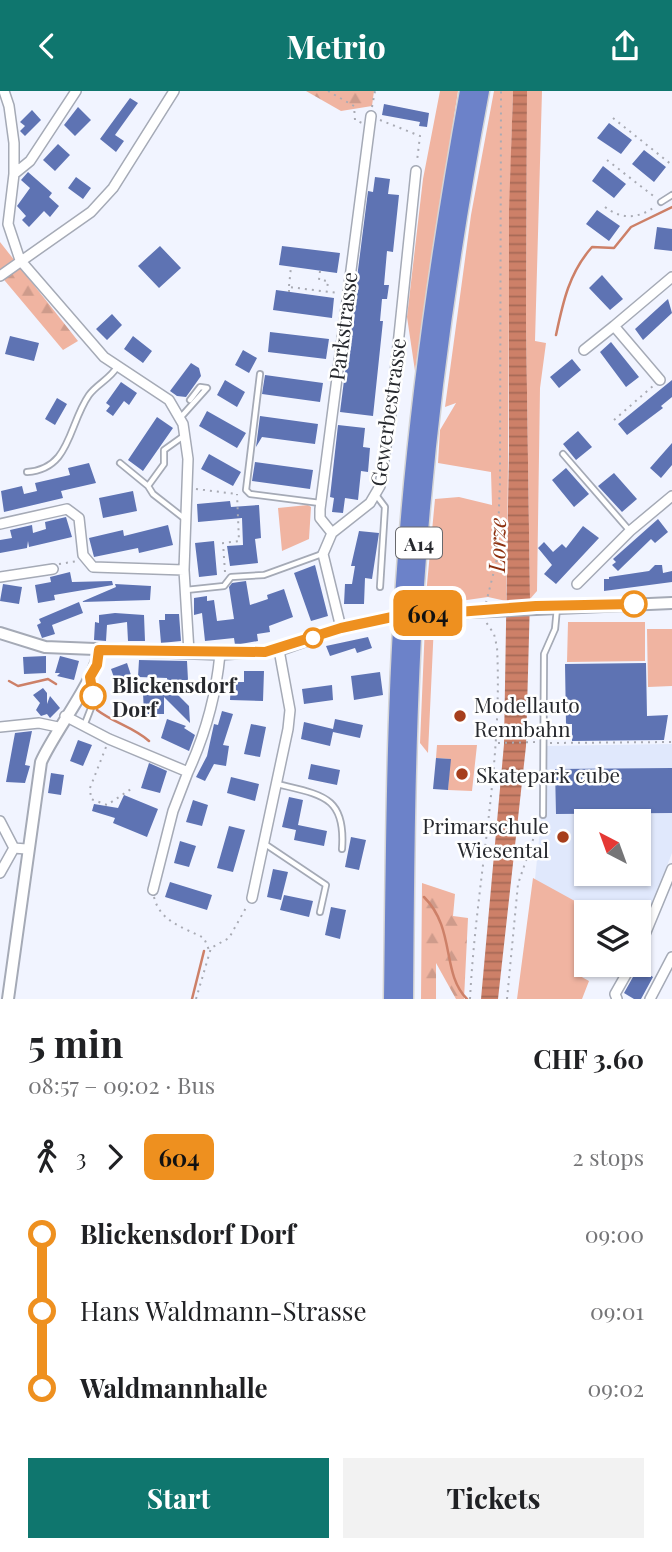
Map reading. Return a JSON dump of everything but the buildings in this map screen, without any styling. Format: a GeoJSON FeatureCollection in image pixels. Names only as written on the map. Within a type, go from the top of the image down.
{"type":"FeatureCollection","features":[{"type":"Feature","properties":{"kind":"highway","name":"A14"},"geometry":{"type":"LineString","coordinates":[[392,999],[396,739],[409,516],[430,320],[468,91]]}},
{"type":"Feature","properties":{"kind":"highway","name":"A14"},"geometry":{"type":"LineString","coordinates":[[405,999],[409,726],[420,535],[443,322],[481,91]]}},
{"type":"Feature","properties":{"kind":"street"},"geometry":{"type":"LineString","coordinates":[[4,91],[9,107],[14,174],[8,224],[20,260],[79,330],[118,367],[169,400],[181,417],[186,434],[188,488],[184,570],[189,653]]}},
{"type":"Feature","properties":{"kind":"street"},"geometry":{"type":"LineString","coordinates":[[14,174],[30,161],[76,91]]}},
{"type":"Feature","properties":{"kind":"street"},"geometry":{"type":"LineString","coordinates":[[0,276],[80,220],[113,188],[174,91]]}},
{"type":"Feature","properties":{"kind":"street","name":"Parkstrasse"},"geometry":{"type":"LineString","coordinates":[[331,533],[320,518],[320,503],[371,116]]}},
{"type":"Feature","properties":{"kind":"street","name":"Gewerbestrasse"},"geometry":{"type":"LineString","coordinates":[[323,554],[331,533],[376,495],[391,413],[416,171]]}},
{"type":"Feature","properties":{"kind":"street"},"geometry":{"type":"LineString","coordinates":[[584,350],[672,277]]}},
{"type":"Feature","properties":{"kind":"street"},"geometry":{"type":"LineString","coordinates":[[614,326],[660,380]]}},
{"type":"Feature","properties":{"kind":"street"},"geometry":{"type":"LineString","coordinates":[[577,584],[630,531],[672,496]]}},
{"type":"Feature","properties":{"kind":"street"},"geometry":{"type":"LineString","coordinates":[[0,524],[67,509],[79,518],[83,555],[93,567],[184,570]]}},
{"type":"Feature","properties":{"kind":"street"},"geometry":{"type":"LineString","coordinates":[[323,554],[341,628]]}},
{"type":"Feature","properties":{"kind":"street"},"geometry":{"type":"LineString","coordinates":[[0,577],[53,569]]}},
{"type":"Feature","properties":{"kind":"street"},"geometry":{"type":"LineString","coordinates":[[0,633],[45,647],[220,654],[279,650],[341,628],[392,617],[536,606],[672,603]]}},
{"type":"Feature","properties":{"kind":"street"},"geometry":{"type":"LineString","coordinates":[[8,999],[26,849],[41,762],[58,727],[97,665],[99,650]]}},
{"type":"Feature","properties":{"kind":"street"},"geometry":{"type":"LineString","coordinates":[[252,898],[290,710],[279,650]]}},
{"type":"Feature","properties":{"kind":"street"},"geometry":{"type":"LineString","coordinates":[[153,890],[173,811],[201,745],[216,692],[220,654]]}},
{"type":"Feature","properties":{"kind":"street"},"geometry":{"type":"LineString","coordinates":[[65,716],[109,739],[188,772]]}},
{"type":"Feature","properties":{"kind":"street"},"geometry":{"type":"LineString","coordinates":[[0,726],[39,723],[58,727]]}},
{"type":"Feature","properties":{"kind":"street"},"geometry":{"type":"LineString","coordinates":[[0,821],[14,848]]}},
{"type":"Feature","properties":{"kind":"street"},"geometry":{"type":"LineString","coordinates":[[14,848],[26,849]]}},
{"type":"Feature","properties":{"kind":"street"},"geometry":{"type":"LineString","coordinates":[[0,873],[14,848]]}},
{"type":"Feature","properties":{"kind":"street"},"geometry":{"type":"LineString","coordinates":[[651,920],[672,869]]}},
{"type":"Feature","properties":{"kind":"street"},"geometry":{"type":"LineString","coordinates":[[650,999],[672,957]]}},
{"type":"Feature","properties":{"kind":"street"},"geometry":{"type":"LineString","coordinates":[[617,999],[615,994],[625,977]]}},
{"type":"Feature","properties":{"kind":"lane"},"geometry":{"type":"LineString","coordinates":[[661,202],[672,195]]}},
{"type":"Feature","properties":{"kind":"lane"},"geometry":{"type":"LineString","coordinates":[[27,472],[42,471],[56,461],[90,394],[118,367]]}},
{"type":"Feature","properties":{"kind":"lane"},"geometry":{"type":"LineString","coordinates":[[260,375],[246,490],[250,494],[320,503]]}},
{"type":"Feature","properties":{"kind":"lane"},"geometry":{"type":"LineString","coordinates":[[181,417],[207,389],[200,387],[190,400]]}},
{"type":"Feature","properties":{"kind":"lane"},"geometry":{"type":"LineString","coordinates":[[148,486],[164,464],[164,450],[186,434]]}},
{"type":"Feature","properties":{"kind":"lane"},"geometry":{"type":"LineString","coordinates":[[563,454],[630,531]]}},
{"type":"Feature","properties":{"kind":"lane"},"geometry":{"type":"LineString","coordinates":[[120,463],[186,520]]}},
{"type":"Feature","properties":{"kind":"lane"},"geometry":{"type":"LineString","coordinates":[[376,495],[385,507],[380,587]]}},
{"type":"Feature","properties":{"kind":"lane"},"geometry":{"type":"LineString","coordinates":[[186,590],[223,586],[231,577],[264,575],[315,554],[323,554]]}},
{"type":"Feature","properties":{"kind":"lane"},"geometry":{"type":"LineString","coordinates":[[543,815],[544,655],[555,629],[557,605]]}},
{"type":"Feature","properties":{"kind":"lane"},"geometry":{"type":"LineString","coordinates":[[84,726],[91,708],[93,686],[90,677]]}},
{"type":"Feature","properties":{"kind":"lane"},"geometry":{"type":"LineString","coordinates":[[277,784],[322,795],[338,810],[344,826],[342,849]]}},
{"type":"Feature","properties":{"kind":"lane"},"geometry":{"type":"LineString","coordinates":[[265,843],[326,885],[320,912]]}},
{"type":"Feature","properties":{"kind":"path"},"geometry":{"type":"LineString","coordinates":[[328,91],[354,106],[355,120],[369,127]]}},
{"type":"Feature","properties":{"kind":"path"},"geometry":{"type":"LineString","coordinates":[[375,91],[371,116],[420,136],[416,171]]}},
{"type":"Feature","properties":{"kind":"path"},"geometry":{"type":"LineString","coordinates":[[470,999],[473,941],[497,743],[497,647],[494,634],[486,622],[486,592],[497,559],[500,482],[501,91]]}},
{"type":"Feature","properties":{"kind":"path"},"geometry":{"type":"LineString","coordinates":[[613,118],[672,165]]}},
{"type":"Feature","properties":{"kind":"path"},"geometry":{"type":"LineString","coordinates":[[605,207],[625,217],[640,215],[661,202],[607,160]]}},
{"type":"Feature","properties":{"kind":"path"},"geometry":{"type":"LineString","coordinates":[[289,292],[291,267]]}},
{"type":"Feature","properties":{"kind":"path"},"geometry":{"type":"LineString","coordinates":[[320,271],[319,281],[328,281],[327,291]]}},
{"type":"Feature","properties":{"kind":"path"},"geometry":{"type":"LineString","coordinates":[[289,287],[338,293]]}},
{"type":"Feature","properties":{"kind":"path"},"geometry":{"type":"LineString","coordinates":[[614,420],[660,380]]}},
{"type":"Feature","properties":{"kind":"path"},"geometry":{"type":"LineString","coordinates":[[188,488],[237,494],[246,490]]}},
{"type":"Feature","properties":{"kind":"path"},"geometry":{"type":"LineString","coordinates":[[228,580],[223,543],[239,541],[237,494]]}},
{"type":"Feature","properties":{"kind":"path"},"geometry":{"type":"LineString","coordinates":[[109,739],[90,788],[91,799],[107,805],[131,789]]}},
{"type":"Feature","properties":{"kind":"path"},"geometry":{"type":"LineString","coordinates":[[497,743],[531,742]]}},
{"type":"Feature","properties":{"kind":"path"},"geometry":{"type":"LineString","coordinates":[[543,743],[672,742]]}},
{"type":"Feature","properties":{"kind":"path"},"geometry":{"type":"LineString","coordinates":[[507,999],[519,884],[525,858],[543,815]]}},
{"type":"Feature","properties":{"kind":"path"},"geometry":{"type":"LineString","coordinates":[[153,890],[157,911],[163,917],[204,937],[209,951],[196,999]]}},
{"type":"Feature","properties":{"kind":"path"},"geometry":{"type":"LineString","coordinates":[[209,951],[229,938],[252,898]]}},
{"type":"Feature","properties":{"kind":"shaded area"},"geometry":{"type":"Polygon","coordinates":[[[513,91],[527,91],[526,322],[530,599],[526,746],[498,999],[481,999],[504,744],[509,448],[509,211],[513,91]]]}},
{"type":"Feature","properties":{"kind":"shaded area","name":"Primarschule Wiesental"},"geometry":{"type":"Polygon","coordinates":[[[672,744],[672,853],[651,908],[651,900],[574,900],[574,921],[527,958],[542,810],[544,746],[672,744]]]}},
{"type":"Feature","properties":{"kind":"green space"},"geometry":{"type":"Polygon","coordinates":[[[306,91],[374,91],[372,106],[341,111],[306,91]]]}},
{"type":"Feature","properties":{"kind":"green space"},"geometry":{"type":"Polygon","coordinates":[[[440,91],[458,91],[415,371],[407,317],[423,179],[440,91]]]}},
{"type":"Feature","properties":{"kind":"green space"},"geometry":{"type":"Polygon","coordinates":[[[494,91],[513,91],[506,601],[488,597],[425,606],[435,499],[459,497],[492,505],[491,472],[438,463],[440,430],[456,403],[445,407],[471,215],[494,91]]]}},
{"type":"Feature","properties":{"kind":"green space"},"geometry":{"type":"Polygon","coordinates":[[[527,91],[542,91],[535,341],[546,343],[540,388],[537,591],[530,599],[526,322],[527,91]]]}},
{"type":"Feature","properties":{"kind":"green space"},"geometry":{"type":"Polygon","coordinates":[[[0,242],[78,341],[63,350],[0,275],[0,242]]]}},
{"type":"Feature","properties":{"kind":"green space"},"geometry":{"type":"Polygon","coordinates":[[[311,507],[309,539],[282,551],[278,508],[311,507]]]}},
{"type":"Feature","properties":{"kind":"green space"},"geometry":{"type":"Polygon","coordinates":[[[568,622],[645,622],[645,661],[567,662],[568,622]]]}},
{"type":"Feature","properties":{"kind":"green space"},"geometry":{"type":"Polygon","coordinates":[[[434,624],[428,753],[420,743],[425,625],[434,624]]]}},
{"type":"Feature","properties":{"kind":"green space"},"geometry":{"type":"Polygon","coordinates":[[[647,629],[672,629],[672,686],[648,687],[647,629]]]}},
{"type":"Feature","properties":{"kind":"green space","name":"Skatepark cube"},"geometry":{"type":"Polygon","coordinates":[[[437,745],[477,745],[472,791],[448,790],[450,759],[436,758],[437,745]]]}},
{"type":"Feature","properties":{"kind":"green space"},"geometry":{"type":"Polygon","coordinates":[[[533,878],[574,901],[574,977],[589,981],[582,999],[517,999],[533,878]]]}},
{"type":"Feature","properties":{"kind":"green space"},"geometry":{"type":"Polygon","coordinates":[[[422,883],[455,894],[453,916],[468,918],[464,999],[456,999],[436,963],[436,999],[421,999],[422,883]]]}},
{"type":"Feature","properties":{"kind":"waterway"},"geometry":{"type":"LineString","coordinates":[[556,335],[572,278],[592,247],[614,248],[631,227],[672,207]]}},
{"type":"Feature","properties":{"kind":"waterway"},"geometry":{"type":"LineString","coordinates":[[9,681],[18,686],[48,679],[56,684]]}},
{"type":"Feature","properties":{"kind":"waterway"},"geometry":{"type":"LineString","coordinates":[[97,710],[149,741]]}},
{"type":"Feature","properties":{"kind":"waterway"},"geometry":{"type":"LineString","coordinates":[[424,897],[441,923],[454,977],[467,999]]}},
{"type":"Feature","properties":{"kind":"waterway"},"geometry":{"type":"LineString","coordinates":[[192,999],[204,951]]}},
{"type":"Feature","properties":{"kind":"bus line","name":"604"},"geometry":{"type":"LineString","coordinates":[[93,696],[90,677],[97,665],[99,650],[220,654],[265,652],[279,650],[341,628],[392,617],[536,606],[634,604]]}},
{"type":"Feature","properties":{"kind":"place","name":"Blickensdorf Dorf"},"geometry":{"type":"Point","coordinates":[93,696]}},
{"type":"Feature","properties":{"kind":"place","name":"Modellauto Rennbahn"},"geometry":{"type":"Point","coordinates":[460,716]}},
{"type":"Feature","properties":{"kind":"place","name":"Skatepark cube"},"geometry":{"type":"Point","coordinates":[462,774]}},
{"type":"Feature","properties":{"kind":"place","name":"Primarschule Wiesental"},"geometry":{"type":"Point","coordinates":[563,837]}},
{"type":"Feature","properties":{"kind":"water label","name":"Lorze"},"geometry":{"type":"Point","coordinates":[496,545]}}]}
